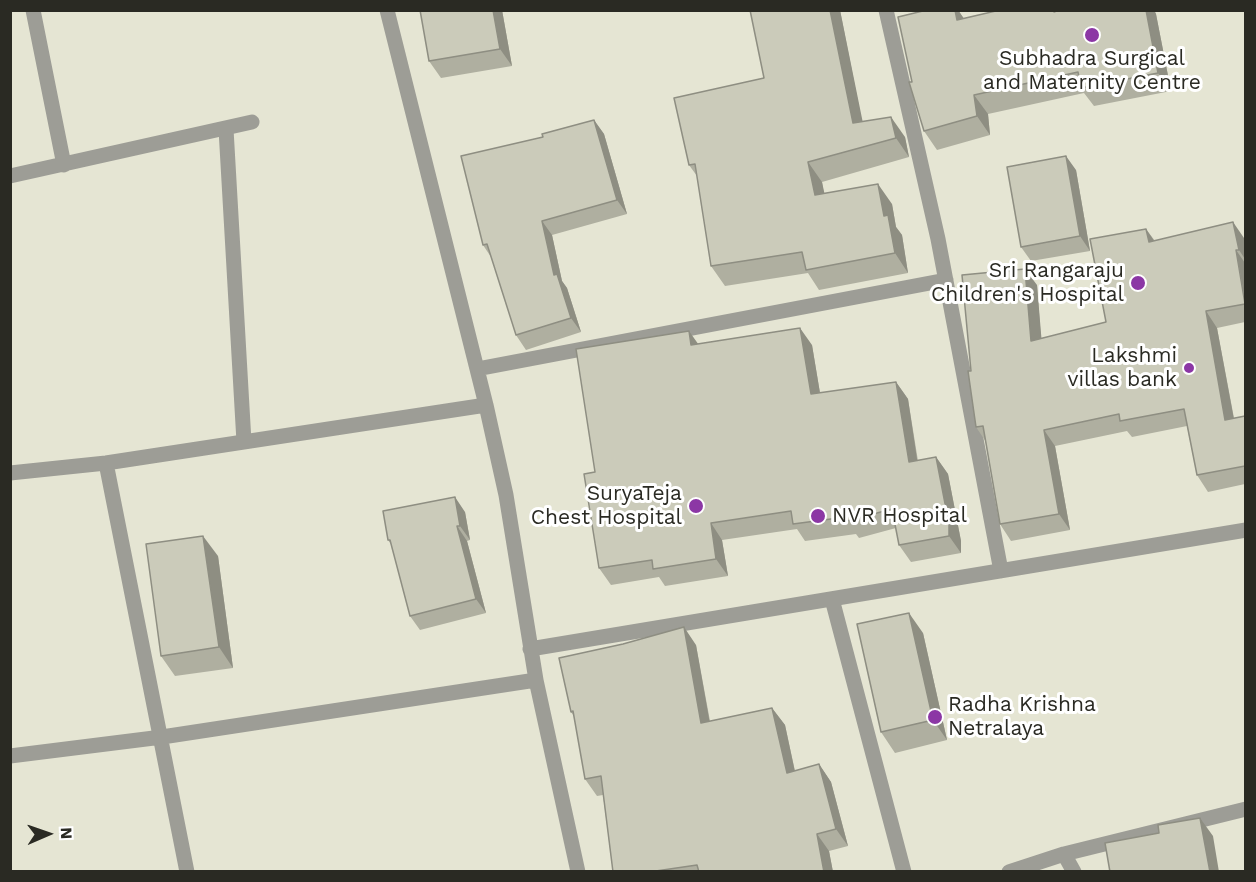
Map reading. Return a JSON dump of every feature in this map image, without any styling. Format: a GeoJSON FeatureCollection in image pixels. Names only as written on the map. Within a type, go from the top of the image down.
{"type":"FeatureCollection","features":[{"type":"Feature","properties":{"kind":"street"},"geometry":{"type":"LineString","coordinates":[[33,10],[64,165]]}},
{"type":"Feature","properties":{"kind":"street"},"geometry":{"type":"LineString","coordinates":[[387,10],[486,405],[506,495],[530,649],[578,872]]}},
{"type":"Feature","properties":{"kind":"street"},"geometry":{"type":"LineString","coordinates":[[886,10],[946,280],[1001,571]]}},
{"type":"Feature","properties":{"kind":"street"},"geometry":{"type":"LineString","coordinates":[[10,176],[252,122]]}},
{"type":"Feature","properties":{"kind":"street"},"geometry":{"type":"LineString","coordinates":[[226,129],[244,442]]}},
{"type":"Feature","properties":{"kind":"street"},"geometry":{"type":"LineString","coordinates":[[477,369],[946,280]]}},
{"type":"Feature","properties":{"kind":"street"},"geometry":{"type":"LineString","coordinates":[[10,473],[106,463],[486,405]]}},
{"type":"Feature","properties":{"kind":"street"},"geometry":{"type":"LineString","coordinates":[[106,463],[187,872]]}},
{"type":"Feature","properties":{"kind":"street"},"geometry":{"type":"LineString","coordinates":[[530,649],[1245,530]]}},
{"type":"Feature","properties":{"kind":"street"},"geometry":{"type":"LineString","coordinates":[[832,599],[904,872]]}},
{"type":"Feature","properties":{"kind":"street"},"geometry":{"type":"LineString","coordinates":[[10,756],[162,737],[536,680]]}},
{"type":"Feature","properties":{"kind":"street"},"geometry":{"type":"LineString","coordinates":[[1009,872],[1064,854],[1245,809]]}},
{"type":"Feature","properties":{"kind":"street"},"geometry":{"type":"LineString","coordinates":[[1064,854],[1074,872]]}},
{"type":"Feature","properties":{"kind":"building"},"geometry":{"type":"Polygon","coordinates":[[[420,10],[493,10],[500,49],[429,61],[420,10]]]}},
{"type":"Feature","properties":{"kind":"building"},"geometry":{"type":"Polygon","coordinates":[[[750,10],[830,10],[853,123],[891,117],[896,138],[808,162],[815,195],[878,184],[884,216],[888,215],[895,253],[806,270],[802,252],[711,266],[695,164],[689,165],[674,98],[764,78],[750,10]]]}},
{"type":"Feature","properties":{"kind":"building"},"geometry":{"type":"Polygon","coordinates":[[[927,10],[955,10],[957,20],[1000,10],[1054,10],[1054,12],[1059,10],[1146,10],[1158,73],[1081,88],[1078,72],[974,95],[977,116],[924,131],[909,82],[912,82],[898,17],[927,10]]]}},
{"type":"Feature","properties":{"kind":"building"},"geometry":{"type":"Polygon","coordinates":[[[594,120],[617,200],[542,221],[554,275],[557,274],[571,318],[516,335],[487,244],[483,245],[461,156],[543,137],[542,134],[594,120]]]}},
{"type":"Feature","properties":{"kind":"building"},"geometry":{"type":"Polygon","coordinates":[[[1066,156],[1080,236],[1021,247],[1007,167],[1066,156]]]}},
{"type":"Feature","properties":{"kind":"building"},"geometry":{"type":"Polygon","coordinates":[[[1233,222],[1239,250],[1236,250],[1245,304],[1206,311],[1225,420],[1245,416],[1245,466],[1197,475],[1184,409],[1120,421],[1119,414],[1044,430],[1059,514],[1000,524],[983,426],[976,427],[968,371],[971,371],[962,275],[1025,269],[1031,341],[1106,322],[1090,239],[1146,229],[1149,242],[1233,222]]]}},
{"type":"Feature","properties":{"kind":"building"},"geometry":{"type":"Polygon","coordinates":[[[800,328],[811,394],[896,382],[909,462],[936,457],[949,524],[949,536],[899,545],[892,509],[847,521],[846,517],[793,524],[791,511],[711,523],[716,559],[653,569],[652,560],[599,568],[584,474],[595,472],[576,349],[689,331],[691,345],[800,328]]]}},
{"type":"Feature","properties":{"kind":"building"},"geometry":{"type":"Polygon","coordinates":[[[455,497],[460,526],[457,526],[476,599],[410,616],[390,540],[388,540],[383,511],[455,497]]]}},
{"type":"Feature","properties":{"kind":"building"},"geometry":{"type":"Polygon","coordinates":[[[203,536],[219,647],[161,656],[146,544],[203,536]]]}},
{"type":"Feature","properties":{"kind":"building"},"geometry":{"type":"Polygon","coordinates":[[[909,613],[933,720],[881,732],[857,624],[909,613]]]}},
{"type":"Feature","properties":{"kind":"building"},"geometry":{"type":"Polygon","coordinates":[[[684,627],[701,723],[772,708],[787,773],[819,764],[836,829],[817,834],[824,872],[699,872],[697,865],[649,872],[613,872],[601,776],[585,779],[573,711],[571,712],[559,658],[623,644],[684,627]]]}},
{"type":"Feature","properties":{"kind":"building"},"geometry":{"type":"Polygon","coordinates":[[[1200,818],[1210,872],[1110,872],[1105,843],[1159,833],[1158,825],[1200,818]]]}},
{"type":"Feature","properties":{"kind":"place","name":"Subhadra Surgical and Maternity Centre"},"geometry":{"type":"Point","coordinates":[1092,35]}},
{"type":"Feature","properties":{"kind":"place","name":"Sri Rangaraju Children's Hospital"},"geometry":{"type":"Point","coordinates":[1138,283]}},
{"type":"Feature","properties":{"kind":"place","name":"Lakshmi villas bank"},"geometry":{"type":"Point","coordinates":[1189,368]}},
{"type":"Feature","properties":{"kind":"place","name":"SuryaTeja Chest Hospital"},"geometry":{"type":"Point","coordinates":[696,506]}},
{"type":"Feature","properties":{"kind":"place","name":"NVR Hospital"},"geometry":{"type":"Point","coordinates":[818,516]}},
{"type":"Feature","properties":{"kind":"place","name":"Radha Krishna Netralaya"},"geometry":{"type":"Point","coordinates":[935,717]}}]}
